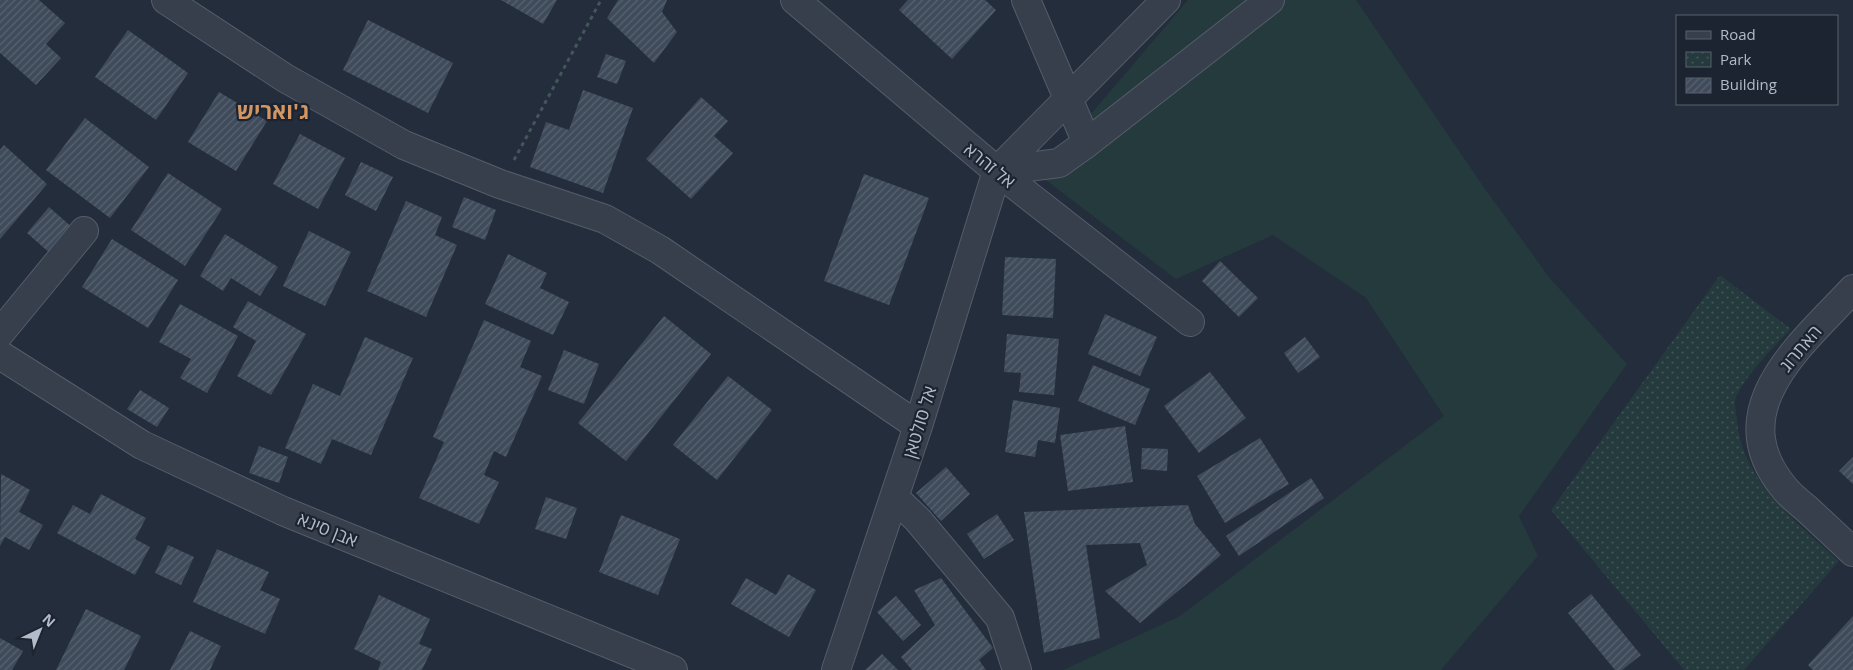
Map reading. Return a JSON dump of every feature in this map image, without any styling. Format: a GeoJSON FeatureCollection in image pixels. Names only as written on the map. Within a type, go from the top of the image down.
{"type":"FeatureCollection","features":[{"type":"Feature","properties":{"kind":"street"},"geometry":{"type":"LineString","coordinates":[[166,0],[285,78],[404,145],[500,184],[605,219],[660,250],[918,426]]}},
{"type":"Feature","properties":{"kind":"street","name":"אל זהרא"},"geometry":{"type":"LineString","coordinates":[[795,0],[997,171],[1190,322]]}},
{"type":"Feature","properties":{"kind":"street"},"geometry":{"type":"LineString","coordinates":[[1026,0],[1088,142]]}},
{"type":"Feature","properties":{"kind":"street"},"geometry":{"type":"LineString","coordinates":[[997,171],[1166,0]]}},
{"type":"Feature","properties":{"kind":"street"},"geometry":{"type":"LineString","coordinates":[[997,171],[1059,162],[1088,142],[1270,0]]}},
{"type":"Feature","properties":{"kind":"street","name":"אל סולטאן"},"geometry":{"type":"LineString","coordinates":[[836,670],[895,498],[997,171]]}},
{"type":"Feature","properties":{"kind":"street"},"geometry":{"type":"LineString","coordinates":[[0,333],[84,231]]}},
{"type":"Feature","properties":{"kind":"street","name":"האתרוג"},"geometry":{"type":"LineString","coordinates":[[1853,289],[1801,344],[1780,371],[1770,387],[1761,415],[1760,437],[1765,455],[1786,490],[1853,552]]}},
{"type":"Feature","properties":{"kind":"street","name":"אבן סינא"},"geometry":{"type":"LineString","coordinates":[[0,355],[142,445],[212,478],[282,510],[673,670]]}},
{"type":"Feature","properties":{"kind":"street"},"geometry":{"type":"LineString","coordinates":[[895,498],[918,520],[1000,618],[1017,670]]}},
{"type":"Feature","properties":{"kind":"path"},"geometry":{"type":"LineString","coordinates":[[500,184],[601,0]]}},
{"type":"Feature","properties":{"kind":"green space"},"geometry":{"type":"Polygon","coordinates":[[[1188,0],[1356,0],[1483,186],[1549,277],[1627,364],[1519,516],[1538,556],[1441,670],[1063,670],[1180,616],[1444,416],[1366,298],[1273,235],[1176,279],[1039,175],[1188,0]]]}},
{"type":"Feature","properties":{"kind":"green space"},"geometry":{"type":"Polygon","coordinates":[[[1720,275],[1791,329],[1754,370],[1736,397],[1736,411],[1741,442],[1749,463],[1760,482],[1774,499],[1839,561],[1744,670],[1684,670],[1551,510],[1720,275]]]}},
{"type":"Feature","properties":{"kind":"building"},"geometry":{"type":"Polygon","coordinates":[[[0,0],[39,0],[65,23],[46,44],[61,58],[36,85],[0,53],[0,0]]]}},
{"type":"Feature","properties":{"kind":"building"},"geometry":{"type":"Polygon","coordinates":[[[501,0],[557,0],[543,24],[501,0]]]}},
{"type":"Feature","properties":{"kind":"building"},"geometry":{"type":"Polygon","coordinates":[[[618,0],[667,0],[662,12],[677,32],[654,63],[607,18],[618,0]]]}},
{"type":"Feature","properties":{"kind":"building"},"geometry":{"type":"Polygon","coordinates":[[[908,0],[985,0],[996,10],[952,59],[899,10],[908,0]]]}},
{"type":"Feature","properties":{"kind":"building"},"geometry":{"type":"Polygon","coordinates":[[[368,20],[453,63],[428,113],[343,70],[368,20]]]}},
{"type":"Feature","properties":{"kind":"building"},"geometry":{"type":"Polygon","coordinates":[[[128,30],[188,73],[156,120],[95,77],[128,30]]]}},
{"type":"Feature","properties":{"kind":"building"},"geometry":{"type":"Polygon","coordinates":[[[606,54],[626,61],[617,84],[597,77],[606,54]]]}},
{"type":"Feature","properties":{"kind":"building"},"geometry":{"type":"Polygon","coordinates":[[[583,90],[633,108],[603,193],[530,167],[546,122],[569,130],[583,90]]]}},
{"type":"Feature","properties":{"kind":"building"},"geometry":{"type":"Polygon","coordinates":[[[219,92],[267,121],[236,171],[188,142],[219,92]]]}},
{"type":"Feature","properties":{"kind":"building"},"geometry":{"type":"Polygon","coordinates":[[[701,97],[728,121],[714,136],[733,153],[691,199],[646,159],[701,97]]]}},
{"type":"Feature","properties":{"kind":"building"},"geometry":{"type":"Polygon","coordinates":[[[85,118],[149,167],[110,218],[46,170],[85,118]]]}},
{"type":"Feature","properties":{"kind":"building"},"geometry":{"type":"Polygon","coordinates":[[[300,134],[345,158],[318,209],[273,184],[300,134]]]}},
{"type":"Feature","properties":{"kind":"building"},"geometry":{"type":"Polygon","coordinates":[[[4,145],[47,184],[0,239],[0,150],[4,145]]]}},
{"type":"Feature","properties":{"kind":"building"},"geometry":{"type":"Polygon","coordinates":[[[361,162],[393,177],[376,211],[345,195],[361,162]]]}},
{"type":"Feature","properties":{"kind":"building"},"geometry":{"type":"Polygon","coordinates":[[[168,173],[222,209],[185,266],[131,230],[168,173]]]}},
{"type":"Feature","properties":{"kind":"building"},"geometry":{"type":"Polygon","coordinates":[[[864,174],[929,198],[889,305],[824,281],[864,174]]]}},
{"type":"Feature","properties":{"kind":"building"},"geometry":{"type":"Polygon","coordinates":[[[464,197],[496,210],[485,240],[452,227],[464,197]]]}},
{"type":"Feature","properties":{"kind":"building"},"geometry":{"type":"Polygon","coordinates":[[[406,201],[442,217],[435,235],[457,245],[426,317],[367,291],[406,201]]]}},
{"type":"Feature","properties":{"kind":"building"},"geometry":{"type":"Polygon","coordinates":[[[49,207],[74,229],[52,255],[27,233],[49,207]]]}},
{"type":"Feature","properties":{"kind":"building"},"geometry":{"type":"Polygon","coordinates":[[[309,231],[351,252],[325,306],[283,286],[309,231]]]}},
{"type":"Feature","properties":{"kind":"building"},"geometry":{"type":"Polygon","coordinates":[[[225,234],[278,267],[260,296],[231,278],[223,291],[200,276],[225,234]]]}},
{"type":"Feature","properties":{"kind":"building"},"geometry":{"type":"Polygon","coordinates":[[[112,239],[178,280],[148,328],[82,287],[112,239]]]}},
{"type":"Feature","properties":{"kind":"building"},"geometry":{"type":"Polygon","coordinates":[[[508,254],[547,273],[540,288],[569,302],[553,335],[485,304],[508,254]]]}},
{"type":"Feature","properties":{"kind":"building"},"geometry":{"type":"Polygon","coordinates":[[[1005,257],[1056,259],[1053,318],[1002,315],[1005,257]]]}},
{"type":"Feature","properties":{"kind":"building"},"geometry":{"type":"Polygon","coordinates":[[[1220,261],[1258,298],[1239,317],[1202,281],[1220,261]]]}},
{"type":"Feature","properties":{"kind":"building"},"geometry":{"type":"Polygon","coordinates":[[[248,301],[306,334],[271,395],[237,376],[256,341],[233,327],[248,301]]]}},
{"type":"Feature","properties":{"kind":"building"},"geometry":{"type":"Polygon","coordinates":[[[180,304],[238,336],[207,393],[180,378],[191,359],[159,342],[180,304]]]}},
{"type":"Feature","properties":{"kind":"building"},"geometry":{"type":"Polygon","coordinates":[[[1105,314],[1157,337],[1140,376],[1088,354],[1105,314]]]}},
{"type":"Feature","properties":{"kind":"building"},"geometry":{"type":"Polygon","coordinates":[[[664,316],[711,354],[626,461],[578,423],[664,316]]]}},
{"type":"Feature","properties":{"kind":"building"},"geometry":{"type":"Polygon","coordinates":[[[484,320],[531,341],[520,367],[542,376],[506,457],[494,451],[484,475],[499,482],[479,524],[419,498],[444,442],[433,437],[484,320]]]}},
{"type":"Feature","properties":{"kind":"building"},"geometry":{"type":"Polygon","coordinates":[[[1007,334],[1059,339],[1054,395],[1019,392],[1021,373],[1004,372],[1007,334]]]}},
{"type":"Feature","properties":{"kind":"building"},"geometry":{"type":"Polygon","coordinates":[[[365,337],[413,358],[371,455],[332,439],[321,464],[285,448],[313,384],[340,396],[365,337]]]}},
{"type":"Feature","properties":{"kind":"building"},"geometry":{"type":"Polygon","coordinates":[[[1305,337],[1320,357],[1298,373],[1284,353],[1305,337]]]}},
{"type":"Feature","properties":{"kind":"building"},"geometry":{"type":"Polygon","coordinates":[[[564,350],[599,364],[584,404],[548,390],[564,350]]]}},
{"type":"Feature","properties":{"kind":"building"},"geometry":{"type":"Polygon","coordinates":[[[1093,365],[1150,389],[1135,425],[1078,401],[1093,365]]]}},
{"type":"Feature","properties":{"kind":"building"},"geometry":{"type":"Polygon","coordinates":[[[1210,372],[1246,418],[1199,453],[1164,406],[1210,372]]]}},
{"type":"Feature","properties":{"kind":"building"},"geometry":{"type":"Polygon","coordinates":[[[728,376],[772,410],[717,480],[673,445],[728,376]]]}},
{"type":"Feature","properties":{"kind":"building"},"geometry":{"type":"Polygon","coordinates":[[[140,390],[169,408],[157,427],[127,409],[140,390]]]}},
{"type":"Feature","properties":{"kind":"building"},"geometry":{"type":"Polygon","coordinates":[[[1013,400],[1060,408],[1055,443],[1038,440],[1035,457],[1005,452],[1013,400]]]}},
{"type":"Feature","properties":{"kind":"building"},"geometry":{"type":"Polygon","coordinates":[[[1125,426],[1133,482],[1068,491],[1060,435],[1125,426]]]}},
{"type":"Feature","properties":{"kind":"building"},"geometry":{"type":"Polygon","coordinates":[[[1260,438],[1289,484],[1225,523],[1197,476],[1260,438]]]}},
{"type":"Feature","properties":{"kind":"building"},"geometry":{"type":"Polygon","coordinates":[[[259,446],[288,457],[279,483],[249,473],[259,446]]]}},
{"type":"Feature","properties":{"kind":"building"},"geometry":{"type":"Polygon","coordinates":[[[1142,448],[1168,449],[1167,471],[1141,469],[1142,448]]]}},
{"type":"Feature","properties":{"kind":"building"},"geometry":{"type":"Polygon","coordinates":[[[1853,457],[1853,484],[1839,471],[1853,457]]]}},
{"type":"Feature","properties":{"kind":"building"},"geometry":{"type":"Polygon","coordinates":[[[946,467],[970,494],[941,521],[916,493],[946,467]]]}},
{"type":"Feature","properties":{"kind":"building"},"geometry":{"type":"Polygon","coordinates":[[[1,474],[30,490],[19,512],[43,525],[29,550],[5,537],[0,546],[1,474]]]}},
{"type":"Feature","properties":{"kind":"building"},"geometry":{"type":"Polygon","coordinates":[[[1311,478],[1324,498],[1239,556],[1226,536],[1311,478]]]}},
{"type":"Feature","properties":{"kind":"building"},"geometry":{"type":"Polygon","coordinates":[[[101,494],[146,518],[135,539],[150,547],[135,575],[57,533],[73,505],[90,514],[101,494]]]}},
{"type":"Feature","properties":{"kind":"building"},"geometry":{"type":"Polygon","coordinates":[[[546,497],[577,508],[566,539],[535,529],[546,497]]]}},
{"type":"Feature","properties":{"kind":"building"},"geometry":{"type":"Polygon","coordinates":[[[1188,505],[1195,524],[1221,555],[1140,623],[1105,591],[1147,565],[1140,543],[1086,545],[1100,638],[1044,653],[1024,512],[1188,505]]]}},
{"type":"Feature","properties":{"kind":"building"},"geometry":{"type":"Polygon","coordinates":[[[997,514],[1014,540],[984,559],[967,534],[997,514]]]}},
{"type":"Feature","properties":{"kind":"building"},"geometry":{"type":"Polygon","coordinates":[[[621,515],[680,539],[658,595],[599,572],[621,515]]]}},
{"type":"Feature","properties":{"kind":"building"},"geometry":{"type":"Polygon","coordinates":[[[168,545],[194,557],[181,585],[155,573],[168,545]]]}},
{"type":"Feature","properties":{"kind":"building"},"geometry":{"type":"Polygon","coordinates":[[[217,549],[269,572],[260,590],[280,599],[265,634],[193,602],[217,549]]]}},
{"type":"Feature","properties":{"kind":"building"},"geometry":{"type":"Polygon","coordinates":[[[788,574],[816,590],[789,637],[731,604],[746,578],[776,595],[788,574]]]}},
{"type":"Feature","properties":{"kind":"building"},"geometry":{"type":"Polygon","coordinates":[[[941,578],[993,648],[979,660],[986,670],[912,670],[901,657],[935,625],[914,590],[941,578]]]}},
{"type":"Feature","properties":{"kind":"building"},"geometry":{"type":"Polygon","coordinates":[[[1591,594],[1641,655],[1622,670],[1615,670],[1568,613],[1591,594]]]}},
{"type":"Feature","properties":{"kind":"building"},"geometry":{"type":"Polygon","coordinates":[[[379,595],[430,619],[419,644],[432,649],[422,670],[378,670],[381,662],[354,649],[379,595]]]}},
{"type":"Feature","properties":{"kind":"building"},"geometry":{"type":"Polygon","coordinates":[[[896,596],[921,625],[903,641],[877,612],[896,596]]]}},
{"type":"Feature","properties":{"kind":"building"},"geometry":{"type":"Polygon","coordinates":[[[86,609],[141,636],[124,670],[56,670],[86,609]]]}},
{"type":"Feature","properties":{"kind":"building"},"geometry":{"type":"Polygon","coordinates":[[[1853,616],[1853,670],[1813,670],[1808,665],[1853,616]]]}},
{"type":"Feature","properties":{"kind":"building"},"geometry":{"type":"Polygon","coordinates":[[[190,631],[221,646],[210,670],[170,670],[190,631]]]}},
{"type":"Feature","properties":{"kind":"building"},"geometry":{"type":"Polygon","coordinates":[[[0,638],[23,651],[12,670],[0,670],[0,638]]]}},
{"type":"Feature","properties":{"kind":"building"},"geometry":{"type":"Polygon","coordinates":[[[882,654],[898,670],[865,670],[882,654]]]}},
{"type":"Feature","properties":{"kind":"district","name":"ג'ואריש"},"geometry":{"type":"Point","coordinates":[273,110]}}]}
